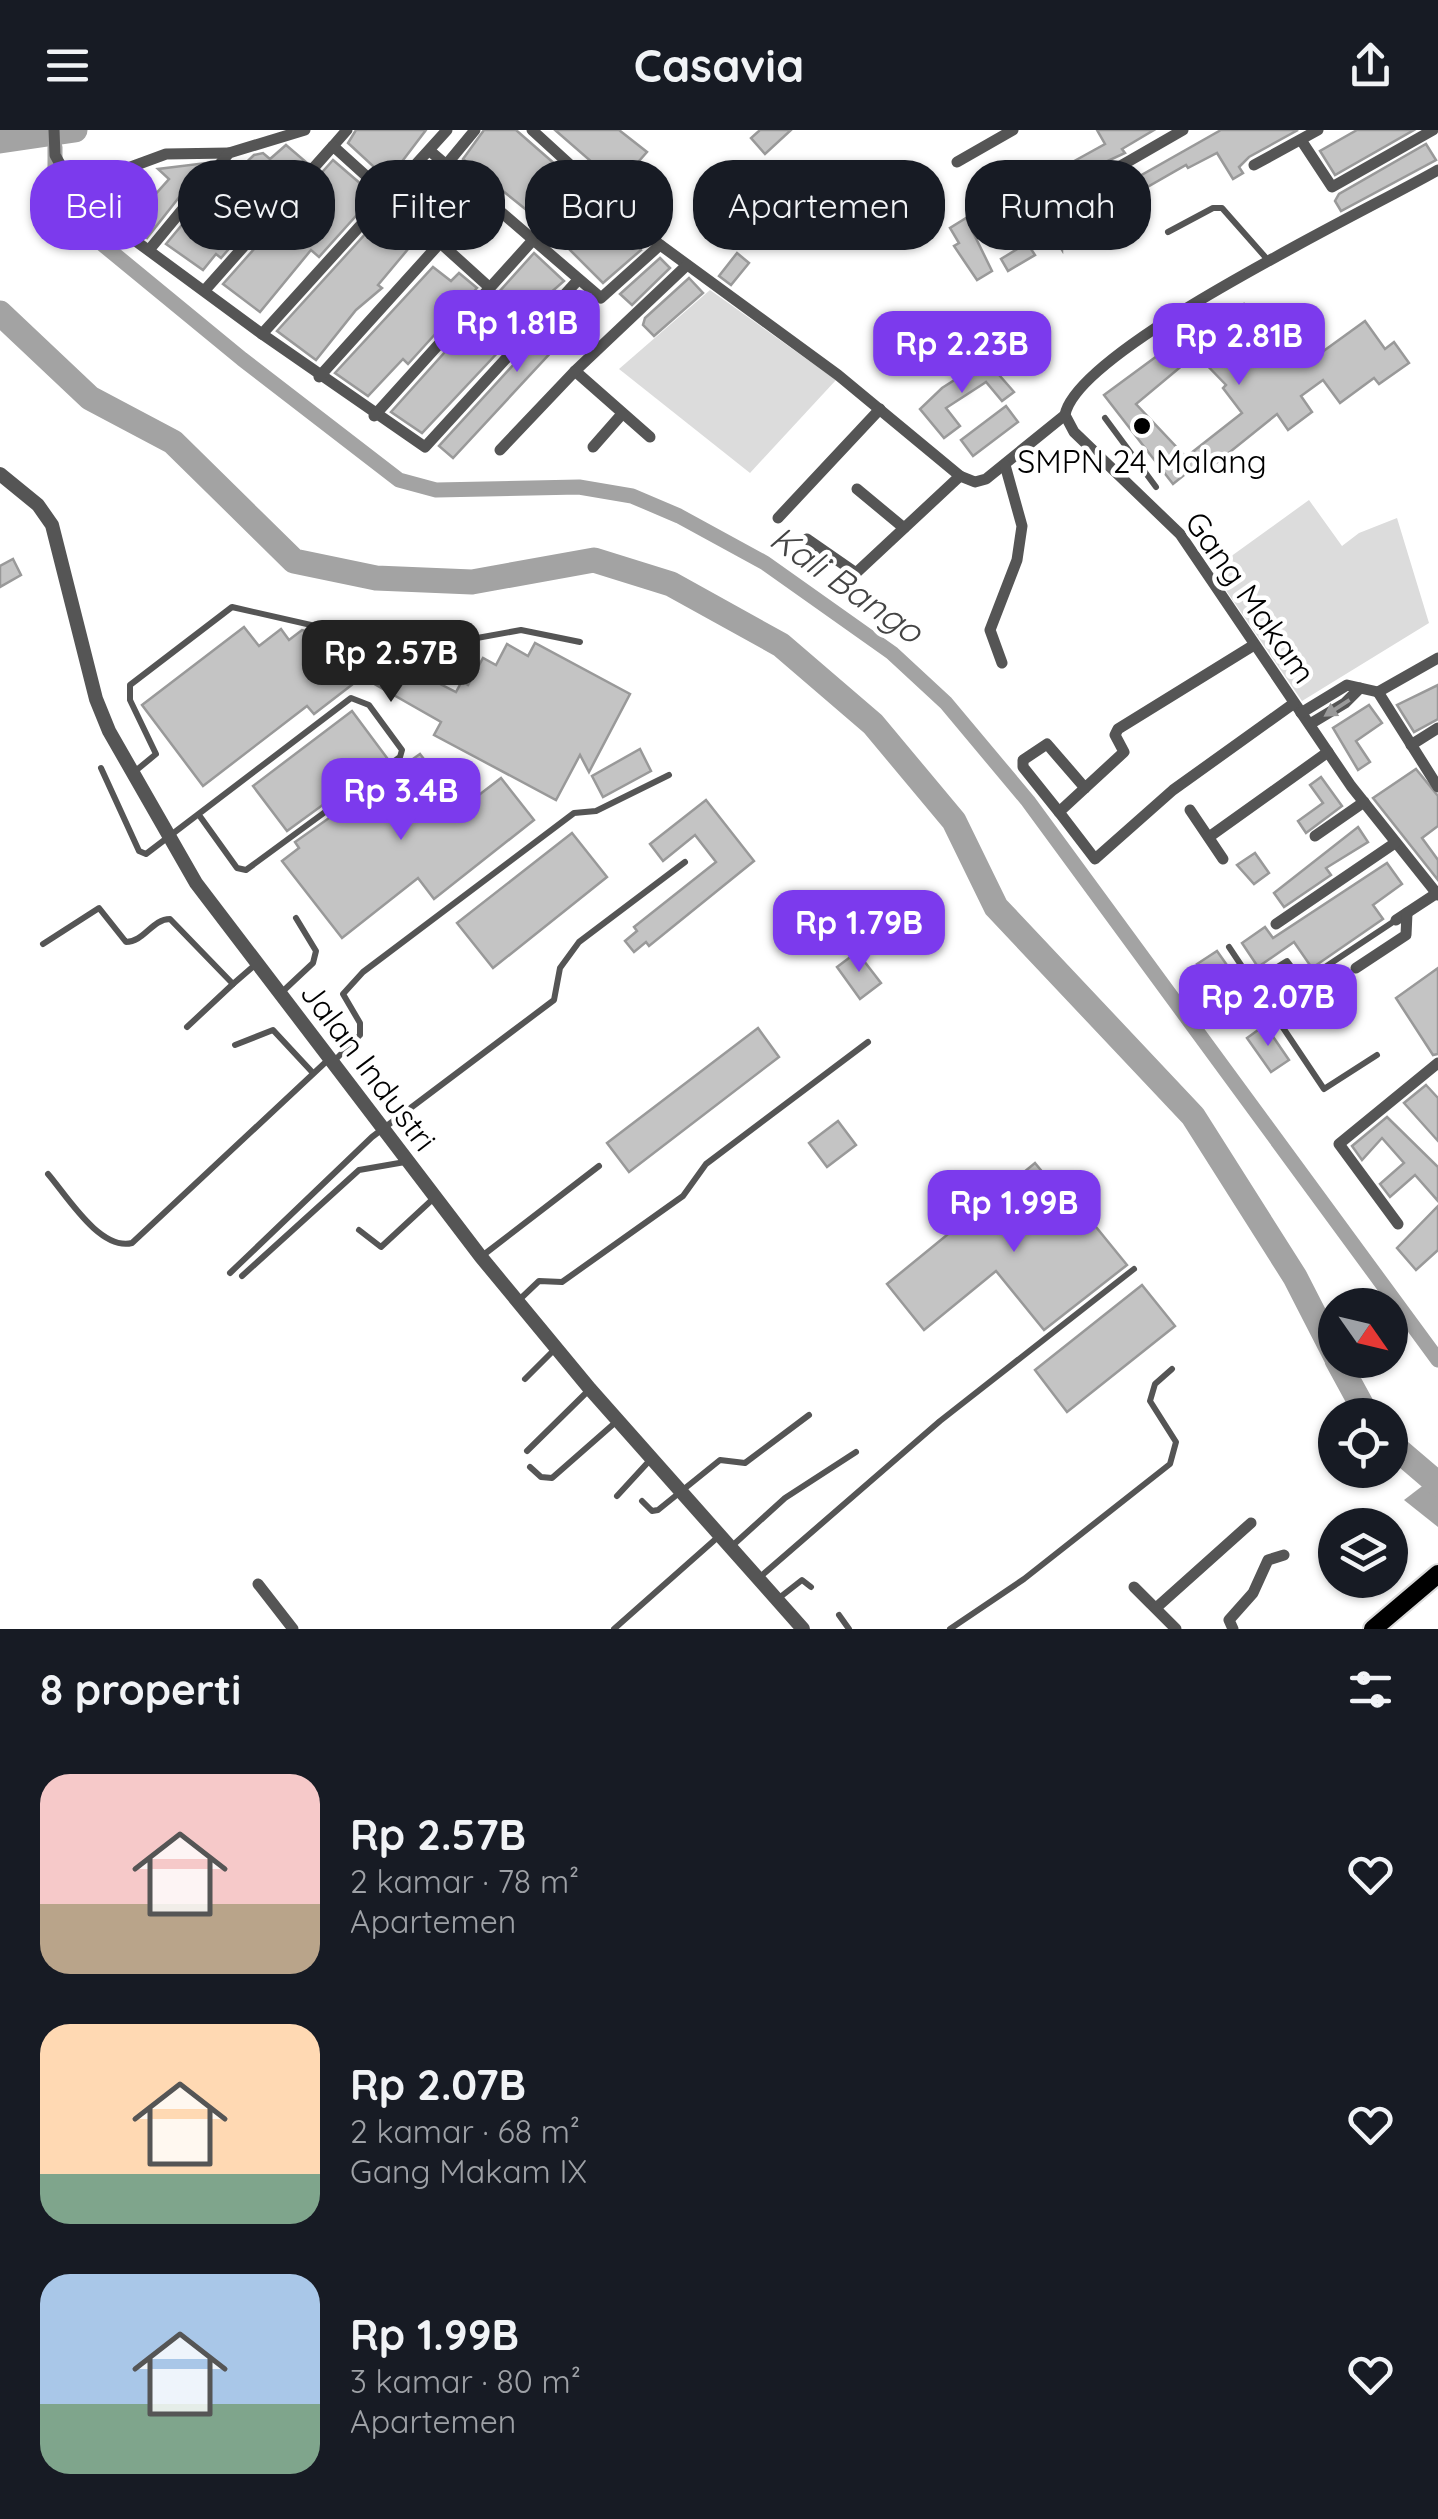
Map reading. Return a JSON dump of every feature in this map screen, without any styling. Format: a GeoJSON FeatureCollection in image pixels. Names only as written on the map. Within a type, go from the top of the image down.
{"type":"FeatureCollection","features":[{"type":"Feature","properties":{"kind":"main road"},"geometry":{"type":"LineString","coordinates":[[1373,1629],[1438,1574]]}},
{"type":"Feature","properties":{"kind":"street"},"geometry":{"type":"LineString","coordinates":[[54,130],[58,160]]}},
{"type":"Feature","properties":{"kind":"street"},"geometry":{"type":"LineString","coordinates":[[150,160],[166,154],[228,153],[304,130]]}},
{"type":"Feature","properties":{"kind":"street"},"geometry":{"type":"LineString","coordinates":[[205,290],[347,130]]}},
{"type":"Feature","properties":{"kind":"street"},"geometry":{"type":"LineString","coordinates":[[422,160],[447,130]]}},
{"type":"Feature","properties":{"kind":"street"},"geometry":{"type":"LineString","coordinates":[[450,160],[475,130]]}},
{"type":"Feature","properties":{"kind":"street"},"geometry":{"type":"LineString","coordinates":[[532,130],[565,160]]}},
{"type":"Feature","properties":{"kind":"street"},"geometry":{"type":"LineString","coordinates":[[957,162],[1013,130]]}},
{"type":"Feature","properties":{"kind":"street"},"geometry":{"type":"LineString","coordinates":[[1131,160],[1183,130]]}},
{"type":"Feature","properties":{"kind":"street"},"geometry":{"type":"LineString","coordinates":[[1254,166],[1318,130]]}},
{"type":"Feature","properties":{"kind":"street"},"geometry":{"type":"LineString","coordinates":[[1300,140],[1332,187],[1433,130]]}},
{"type":"Feature","properties":{"kind":"street"},"geometry":{"type":"LineString","coordinates":[[333,146],[355,166]]}},
{"type":"Feature","properties":{"kind":"street"},"geometry":{"type":"LineString","coordinates":[[430,151],[440,160]]}},
{"type":"Feature","properties":{"kind":"street"},"geometry":{"type":"LineString","coordinates":[[158,239],[228,153]]}},
{"type":"Feature","properties":{"kind":"street"},"geometry":{"type":"LineString","coordinates":[[667,250],[880,409],[960,476],[980,482],[1065,415],[1070,398],[1089,378],[1268,259],[1362,214],[1438,170]]}},
{"type":"Feature","properties":{"kind":"street"},"geometry":{"type":"LineString","coordinates":[[505,216],[525,233]]}},
{"type":"Feature","properties":{"kind":"street"},"geometry":{"type":"LineString","coordinates":[[262,334],[355,232]]}},
{"type":"Feature","properties":{"kind":"street"},"geometry":{"type":"LineString","coordinates":[[374,416],[525,249]]}},
{"type":"Feature","properties":{"kind":"street"},"geometry":{"type":"LineString","coordinates":[[149,250],[419,446],[428,446],[578,280]]}},
{"type":"Feature","properties":{"kind":"street"},"geometry":{"type":"LineString","coordinates":[[320,377],[434,250]]}},
{"type":"Feature","properties":{"kind":"street"},"geometry":{"type":"LineString","coordinates":[[448,250],[489,287]]}},
{"type":"Feature","properties":{"kind":"street"},"geometry":{"type":"LineString","coordinates":[[544,250],[604,298],[655,250]]}},
{"type":"Feature","properties":{"kind":"street"},"geometry":{"type":"LineString","coordinates":[[500,450],[574,371],[687,265]]}},
{"type":"Feature","properties":{"kind":"street"},"geometry":{"type":"LineString","coordinates":[[574,371],[650,438]]}},
{"type":"Feature","properties":{"kind":"street"},"geometry":{"type":"LineString","coordinates":[[778,518],[880,409]]}},
{"type":"Feature","properties":{"kind":"street"},"geometry":{"type":"LineString","coordinates":[[593,447],[622,414]]}},
{"type":"Feature","properties":{"kind":"street","name":"Gang Makam"},"geometry":{"type":"LineString","coordinates":[[1065,415],[1074,432],[1180,534],[1297,709],[1364,802],[1438,894]]}},
{"type":"Feature","properties":{"kind":"street"},"geometry":{"type":"LineString","coordinates":[[1002,664],[990,630],[1018,560],[1022,526],[1005,465]]}},
{"type":"Feature","properties":{"kind":"street","name":"Jalan Industri"},"geometry":{"type":"LineString","coordinates":[[0,474],[38,505],[52,525],[96,698],[169,840],[256,963],[480,1257],[590,1389],[803,1629]]}},
{"type":"Feature","properties":{"kind":"street"},"geometry":{"type":"LineString","coordinates":[[807,539],[856,572],[960,476]]}},
{"type":"Feature","properties":{"kind":"street"},"geometry":{"type":"LineString","coordinates":[[857,489],[904,528]]}},
{"type":"Feature","properties":{"kind":"street"},"geometry":{"type":"LineString","coordinates":[[1059,812],[1124,752],[1116,735],[1118,729],[1254,644]]}},
{"type":"Feature","properties":{"kind":"street"},"geometry":{"type":"LineString","coordinates":[[1086,788],[1047,744],[1024,760],[1023,767],[1089,856],[1098,859],[1172,790],[1297,709],[1347,685],[1378,692],[1438,658]]}},
{"type":"Feature","properties":{"kind":"street"},"geometry":{"type":"LineString","coordinates":[[1310,724],[1346,703],[1360,688]]}},
{"type":"Feature","properties":{"kind":"street"},"geometry":{"type":"LineString","coordinates":[[1378,692],[1438,786]]}},
{"type":"Feature","properties":{"kind":"street"},"geometry":{"type":"LineString","coordinates":[[1412,744],[1438,728]]}},
{"type":"Feature","properties":{"kind":"street"},"geometry":{"type":"LineString","coordinates":[[1209,837],[1328,752]]}},
{"type":"Feature","properties":{"kind":"street"},"geometry":{"type":"LineString","coordinates":[[1315,836],[1364,802]]}},
{"type":"Feature","properties":{"kind":"street"},"geometry":{"type":"LineString","coordinates":[[1190,810],[1223,859]]}},
{"type":"Feature","properties":{"kind":"street"},"geometry":{"type":"LineString","coordinates":[[1276,924],[1396,843]]}},
{"type":"Feature","properties":{"kind":"street"},"geometry":{"type":"LineString","coordinates":[[1356,968],[1406,935],[1402,916],[1438,894]]}},
{"type":"Feature","properties":{"kind":"street"},"geometry":{"type":"LineString","coordinates":[[1398,1224],[1340,1144],[1438,1063]]}},
{"type":"Feature","properties":{"kind":"street"},"geometry":{"type":"LineString","coordinates":[[1156,1608],[1251,1523]]}},
{"type":"Feature","properties":{"kind":"street"},"geometry":{"type":"LineString","coordinates":[[1229,1628],[1253,1594],[1268,1560],[1284,1555]]}},
{"type":"Feature","properties":{"kind":"street"},"geometry":{"type":"LineString","coordinates":[[258,1584],[293,1629]]}},
{"type":"Feature","properties":{"kind":"street"},"geometry":{"type":"LineString","coordinates":[[1134,1587],[1176,1629]]}},
{"type":"Feature","properties":{"kind":"lane"},"geometry":{"type":"LineString","coordinates":[[1168,232],[1213,208],[1222,208],[1268,259]]}},
{"type":"Feature","properties":{"kind":"lane"},"geometry":{"type":"LineString","coordinates":[[1104,418],[1156,487]]}},
{"type":"Feature","properties":{"kind":"lane"},"geometry":{"type":"LineString","coordinates":[[1110,466],[1128,453]]}},
{"type":"Feature","properties":{"kind":"lane"},"geometry":{"type":"LineString","coordinates":[[133,773],[156,754],[130,700],[130,685],[232,607],[355,636],[433,646],[520,630],[580,642]]}},
{"type":"Feature","properties":{"kind":"lane"},"geometry":{"type":"LineString","coordinates":[[101,768],[139,851],[146,854],[351,698],[369,705],[402,750],[400,757],[246,870],[237,868],[199,816]]}},
{"type":"Feature","properties":{"kind":"lane"},"geometry":{"type":"LineString","coordinates":[[48,1174],[106,1239],[120,1246],[132,1243],[360,1035],[360,1023],[344,994],[363,972],[574,812],[596,811],[669,775]]}},
{"type":"Feature","properties":{"kind":"lane"},"geometry":{"type":"LineString","coordinates":[[230,1274],[382,1128],[554,1000],[560,968],[578,942],[686,862]]}},
{"type":"Feature","properties":{"kind":"lane"},"geometry":{"type":"LineString","coordinates":[[43,944],[95,908],[126,942],[133,942],[162,919],[170,919],[233,984]]}},
{"type":"Feature","properties":{"kind":"lane"},"geometry":{"type":"LineString","coordinates":[[1268,1005],[1402,916]]}},
{"type":"Feature","properties":{"kind":"lane"},"geometry":{"type":"LineString","coordinates":[[280,994],[313,963],[316,951],[296,918]]}},
{"type":"Feature","properties":{"kind":"lane"},"geometry":{"type":"LineString","coordinates":[[1229,947],[1324,1089],[1377,1055]]}},
{"type":"Feature","properties":{"kind":"lane"},"geometry":{"type":"LineString","coordinates":[[1253,982],[1287,961],[1296,974]]}},
{"type":"Feature","properties":{"kind":"lane"},"geometry":{"type":"LineString","coordinates":[[188,1027],[256,963]]}},
{"type":"Feature","properties":{"kind":"lane"},"geometry":{"type":"LineString","coordinates":[[235,1045],[273,1030],[314,1073]]}},
{"type":"Feature","properties":{"kind":"lane"},"geometry":{"type":"LineString","coordinates":[[518,1302],[539,1281],[562,1282],[683,1196],[706,1164],[868,1042]]}},
{"type":"Feature","properties":{"kind":"lane"},"geometry":{"type":"LineString","coordinates":[[242,1276],[360,1170],[406,1162]]}},
{"type":"Feature","properties":{"kind":"lane"},"geometry":{"type":"LineString","coordinates":[[480,1257],[598,1166]]}},
{"type":"Feature","properties":{"kind":"lane"},"geometry":{"type":"LineString","coordinates":[[358,1230],[381,1247],[435,1197]]}},
{"type":"Feature","properties":{"kind":"lane"},"geometry":{"type":"LineString","coordinates":[[760,1577],[940,1421],[1134,1268]]}},
{"type":"Feature","properties":{"kind":"lane"},"geometry":{"type":"LineString","coordinates":[[526,1379],[556,1348]]}},
{"type":"Feature","properties":{"kind":"lane"},"geometry":{"type":"LineString","coordinates":[[950,1629],[1024,1579],[1170,1464],[1176,1442],[1150,1400],[1155,1384],[1172,1369]]}},
{"type":"Feature","properties":{"kind":"lane"},"geometry":{"type":"LineString","coordinates":[[526,1452],[590,1389]]}},
{"type":"Feature","properties":{"kind":"lane"},"geometry":{"type":"LineString","coordinates":[[642,1501],[654,1511],[720,1460],[745,1463],[809,1415]]}},
{"type":"Feature","properties":{"kind":"lane"},"geometry":{"type":"LineString","coordinates":[[530,1467],[541,1477],[552,1478],[618,1420]]}},
{"type":"Feature","properties":{"kind":"lane"},"geometry":{"type":"LineString","coordinates":[[732,1546],[786,1498],[856,1452]]}},
{"type":"Feature","properties":{"kind":"lane"},"geometry":{"type":"LineString","coordinates":[[617,1496],[652,1458]]}},
{"type":"Feature","properties":{"kind":"lane"},"geometry":{"type":"LineString","coordinates":[[614,1629],[721,1534]]}},
{"type":"Feature","properties":{"kind":"lane"},"geometry":{"type":"LineString","coordinates":[[778,1599],[802,1580],[811,1587]]}},
{"type":"Feature","properties":{"kind":"lane"},"geometry":{"type":"LineString","coordinates":[[839,1615],[849,1629]]}},
{"type":"Feature","properties":{"kind":"shaded area"},"geometry":{"type":"Polygon","coordinates":[[[710,290],[836,380],[750,473],[619,369],[710,290]]]}},
{"type":"Feature","properties":{"kind":"shaded area"},"geometry":{"type":"Polygon","coordinates":[[[1309,500],[1342,546],[1359,533],[1397,518],[1429,623],[1302,701],[1212,570],[1309,500]]]}},
{"type":"Feature","properties":{"kind":"shaded area"},"geometry":{"type":"Polygon","coordinates":[[[1438,1474],[1438,1527],[1404,1500],[1438,1474]]]}},
{"type":"Feature","properties":{"kind":"building"},"geometry":{"type":"Polygon","coordinates":[[[356,130],[426,130],[403,160],[366,160],[348,143],[356,130]]]}},
{"type":"Feature","properties":{"kind":"building"},"geometry":{"type":"Polygon","coordinates":[[[484,130],[516,130],[550,160],[525,160],[525,209],[505,193],[505,160],[463,159],[484,130]]]}},
{"type":"Feature","properties":{"kind":"building"},"geometry":{"type":"Polygon","coordinates":[[[555,130],[619,130],[647,152],[640,160],[590,160],[555,130]]]}},
{"type":"Feature","properties":{"kind":"building"},"geometry":{"type":"Polygon","coordinates":[[[760,130],[791,130],[765,154],[751,138],[760,130]]]}},
{"type":"Feature","properties":{"kind":"building"},"geometry":{"type":"Polygon","coordinates":[[[1097,130],[1154,130],[1110,160],[1076,160],[1105,144],[1097,130]]]}},
{"type":"Feature","properties":{"kind":"building"},"geometry":{"type":"Polygon","coordinates":[[[1221,130],[1298,130],[1249,157],[1239,167],[1243,173],[1233,179],[1217,153],[1151,185],[1151,170],[1221,130]]]}},
{"type":"Feature","properties":{"kind":"building"},"geometry":{"type":"Polygon","coordinates":[[[1357,130],[1414,130],[1335,175],[1320,151],[1357,130]]]}},
{"type":"Feature","properties":{"kind":"building"},"geometry":{"type":"Polygon","coordinates":[[[1426,144],[1436,160],[1341,211],[1335,201],[1339,194],[1426,144]]]}},
{"type":"Feature","properties":{"kind":"building"},"geometry":{"type":"Polygon","coordinates":[[[286,145],[304,160],[249,160],[263,153],[270,159],[286,145]]]}},
{"type":"Feature","properties":{"kind":"building"},"geometry":{"type":"Polygon","coordinates":[[[335,162],[355,179],[355,217],[335,239],[335,162]]]}},
{"type":"Feature","properties":{"kind":"building"},"geometry":{"type":"Polygon","coordinates":[[[178,166],[178,199],[158,224],[158,191],[169,179],[158,169],[178,166]]]}},
{"type":"Feature","properties":{"kind":"building"},"geometry":{"type":"Polygon","coordinates":[[[965,219],[965,250],[982,250],[992,271],[977,280],[954,246],[959,243],[950,228],[965,219]]]}},
{"type":"Feature","properties":{"kind":"building"},"geometry":{"type":"Polygon","coordinates":[[[178,230],[178,250],[228,250],[221,258],[216,254],[203,270],[166,244],[178,230]]]}},
{"type":"Feature","properties":{"kind":"building"},"geometry":{"type":"Polygon","coordinates":[[[355,245],[355,250],[407,250],[378,285],[382,288],[356,310],[316,360],[277,331],[355,245]]]}},
{"type":"Feature","properties":{"kind":"building"},"geometry":{"type":"Polygon","coordinates":[[[253,250],[311,250],[260,312],[223,284],[253,250]]]}},
{"type":"Feature","properties":{"kind":"building"},"geometry":{"type":"Polygon","coordinates":[[[570,250],[641,250],[603,283],[570,250]]]}},
{"type":"Feature","properties":{"kind":"building"},"geometry":{"type":"Polygon","coordinates":[[[1016,250],[1032,250],[1035,255],[1008,271],[1001,259],[1016,250]]]}},
{"type":"Feature","properties":{"kind":"building"},"geometry":{"type":"Polygon","coordinates":[[[534,253],[564,281],[532,309],[535,313],[422,433],[391,412],[534,253]]]}},
{"type":"Feature","properties":{"kind":"building"},"geometry":{"type":"Polygon","coordinates":[[[737,253],[749,263],[731,285],[719,276],[737,253]]]}},
{"type":"Feature","properties":{"kind":"building"},"geometry":{"type":"Polygon","coordinates":[[[660,258],[670,268],[632,305],[620,294],[660,258]]]}},
{"type":"Feature","properties":{"kind":"building"},"geometry":{"type":"Polygon","coordinates":[[[433,267],[451,281],[459,273],[477,288],[408,364],[403,359],[368,396],[335,373],[433,267]]]}},
{"type":"Feature","properties":{"kind":"building"},"geometry":{"type":"Polygon","coordinates":[[[689,278],[703,293],[654,336],[643,325],[645,318],[689,278]]]}},
{"type":"Feature","properties":{"kind":"building"},"geometry":{"type":"Polygon","coordinates":[[[579,293],[594,306],[453,458],[439,446],[579,293]]]}},
{"type":"Feature","properties":{"kind":"building"},"geometry":{"type":"Polygon","coordinates":[[[1244,304],[1278,345],[1299,330],[1318,355],[1365,321],[1385,349],[1394,342],[1409,363],[1379,384],[1374,378],[1340,403],[1323,380],[1301,396],[1312,412],[1288,430],[1277,414],[1210,468],[1204,459],[1173,484],[1104,395],[1176,342],[1183,351],[1199,330],[1205,335],[1244,304]],[[1196,354],[1136,404],[1186,457],[1242,413],[1223,388],[1226,385],[1196,354]]]}},
{"type":"Feature","properties":{"kind":"building"},"geometry":{"type":"Polygon","coordinates":[[[986,360],[1014,392],[1002,401],[986,382],[946,408],[960,426],[944,438],[920,409],[942,388],[986,360]]]}},
{"type":"Feature","properties":{"kind":"building"},"geometry":{"type":"Polygon","coordinates":[[[1006,406],[1018,422],[973,456],[961,440],[1006,406]]]}},
{"type":"Feature","properties":{"kind":"building"},"geometry":{"type":"Polygon","coordinates":[[[13,559],[21,575],[0,587],[0,566],[13,559]]]}},
{"type":"Feature","properties":{"kind":"building"},"geometry":{"type":"Polygon","coordinates":[[[244,627],[259,646],[281,629],[289,640],[302,630],[310,632],[340,671],[355,642],[360,643],[456,692],[462,681],[468,685],[483,658],[496,665],[507,644],[528,656],[535,643],[630,694],[589,772],[580,755],[556,800],[434,735],[441,722],[362,677],[314,714],[307,706],[203,786],[142,705],[244,627]]]}},
{"type":"Feature","properties":{"kind":"building"},"geometry":{"type":"Polygon","coordinates":[[[1438,685],[1438,719],[1414,732],[1397,705],[1438,685]]]}},
{"type":"Feature","properties":{"kind":"building"},"geometry":{"type":"Polygon","coordinates":[[[1369,705],[1382,723],[1356,741],[1370,762],[1358,770],[1333,728],[1369,705]]]}},
{"type":"Feature","properties":{"kind":"building"},"geometry":{"type":"Polygon","coordinates":[[[352,711],[387,758],[287,831],[253,786],[352,711]]]}},
{"type":"Feature","properties":{"kind":"building"},"geometry":{"type":"Polygon","coordinates":[[[640,749],[651,771],[603,797],[592,776],[640,749]]]}},
{"type":"Feature","properties":{"kind":"building"},"geometry":{"type":"Polygon","coordinates":[[[420,754],[462,808],[501,778],[534,820],[434,899],[418,878],[342,938],[282,861],[299,848],[295,842],[420,754]]]}},
{"type":"Feature","properties":{"kind":"building"},"geometry":{"type":"Polygon","coordinates":[[[1416,769],[1438,796],[1438,826],[1422,838],[1438,860],[1438,880],[1373,798],[1416,769]]]}},
{"type":"Feature","properties":{"kind":"building"},"geometry":{"type":"Polygon","coordinates":[[[1321,777],[1342,806],[1306,833],[1298,821],[1323,803],[1310,785],[1321,777]]]}},
{"type":"Feature","properties":{"kind":"building"},"geometry":{"type":"Polygon","coordinates":[[[706,800],[754,861],[649,946],[646,942],[634,952],[625,941],[637,931],[634,927],[716,862],[695,835],[663,861],[650,844],[706,800]]]}},
{"type":"Feature","properties":{"kind":"building"},"geometry":{"type":"Polygon","coordinates":[[[1358,827],[1368,842],[1326,868],[1331,875],[1284,907],[1274,893],[1358,827]]]}},
{"type":"Feature","properties":{"kind":"building"},"geometry":{"type":"Polygon","coordinates":[[[572,833],[607,877],[493,968],[457,923],[572,833]]]}},
{"type":"Feature","properties":{"kind":"building"},"geometry":{"type":"Polygon","coordinates":[[[1255,853],[1269,873],[1254,884],[1237,865],[1255,853]]]}},
{"type":"Feature","properties":{"kind":"building"},"geometry":{"type":"Polygon","coordinates":[[[1387,863],[1402,884],[1373,905],[1383,919],[1312,968],[1294,942],[1258,967],[1242,943],[1265,927],[1273,938],[1387,863]]]}},
{"type":"Feature","properties":{"kind":"building"},"geometry":{"type":"Polygon","coordinates":[[[1217,951],[1255,1005],[1236,1019],[1197,964],[1217,951]]]}},
{"type":"Feature","properties":{"kind":"building"},"geometry":{"type":"Polygon","coordinates":[[[857,952],[881,983],[860,999],[837,967],[857,952]]]}},
{"type":"Feature","properties":{"kind":"building"},"geometry":{"type":"Polygon","coordinates":[[[1438,968],[1438,1054],[1433,1055],[1396,998],[1438,968]]]}},
{"type":"Feature","properties":{"kind":"building"},"geometry":{"type":"Polygon","coordinates":[[[1265,1025],[1289,1060],[1271,1072],[1247,1038],[1265,1025]]]}},
{"type":"Feature","properties":{"kind":"building"},"geometry":{"type":"Polygon","coordinates":[[[758,1028],[779,1057],[629,1172],[607,1143],[758,1028]]]}},
{"type":"Feature","properties":{"kind":"building"},"geometry":{"type":"Polygon","coordinates":[[[1426,1085],[1438,1098],[1438,1141],[1404,1103],[1426,1085]]]}},
{"type":"Feature","properties":{"kind":"building"},"geometry":{"type":"Polygon","coordinates":[[[1387,1117],[1438,1167],[1438,1201],[1415,1175],[1390,1197],[1380,1184],[1404,1163],[1382,1138],[1362,1160],[1352,1146],[1387,1117]]]}},
{"type":"Feature","properties":{"kind":"building"},"geometry":{"type":"Polygon","coordinates":[[[838,1121],[856,1145],[827,1167],[809,1143],[838,1121]]]}},
{"type":"Feature","properties":{"kind":"building"},"geometry":{"type":"Polygon","coordinates":[[[1035,1163],[1078,1215],[1083,1211],[1127,1265],[1044,1330],[996,1271],[924,1330],[887,1284],[1035,1163]]]}},
{"type":"Feature","properties":{"kind":"building"},"geometry":{"type":"Polygon","coordinates":[[[1438,1206],[1438,1250],[1416,1270],[1397,1248],[1438,1206]]]}},
{"type":"Feature","properties":{"kind":"building"},"geometry":{"type":"Polygon","coordinates":[[[1142,1285],[1175,1326],[1067,1412],[1035,1370],[1142,1285]]]}},
{"type":"Feature","properties":{"kind":"waterway","name":"Kali Bango"},"geometry":{"type":"LineString","coordinates":[[0,141],[75,130]]}},
{"type":"Feature","properties":{"kind":"waterway","name":"Kali Bango"},"geometry":{"type":"LineString","coordinates":[[55,147],[55,192],[68,216],[242,359],[399,480],[436,490],[579,487],[632,496],[679,516],[765,563],[892,653],[946,703],[1028,801],[1438,1360]]}},
{"type":"Feature","properties":{"kind":"waterway","name":"Kali Bango"},"geometry":{"type":"LineString","coordinates":[[0,313],[90,398],[173,442],[294,561],[376,578],[472,582],[594,560],[671,584],[781,645],[873,724],[954,821],[996,907],[1193,1116],[1295,1277],[1318,1322]]}},
{"type":"Feature","properties":{"kind":"waterway","name":"Kali Bango"},"geometry":{"type":"LineString","coordinates":[[1347,1378],[1358,1398]]}},
{"type":"Feature","properties":{"kind":"waterway","name":"Kali Bango"},"geometry":{"type":"LineString","coordinates":[[1408,1458],[1438,1484]]}},
{"type":"Feature","properties":{"kind":"place","name":"SMPN 24 Malang"},"geometry":{"type":"Point","coordinates":[1142,426]}}]}
